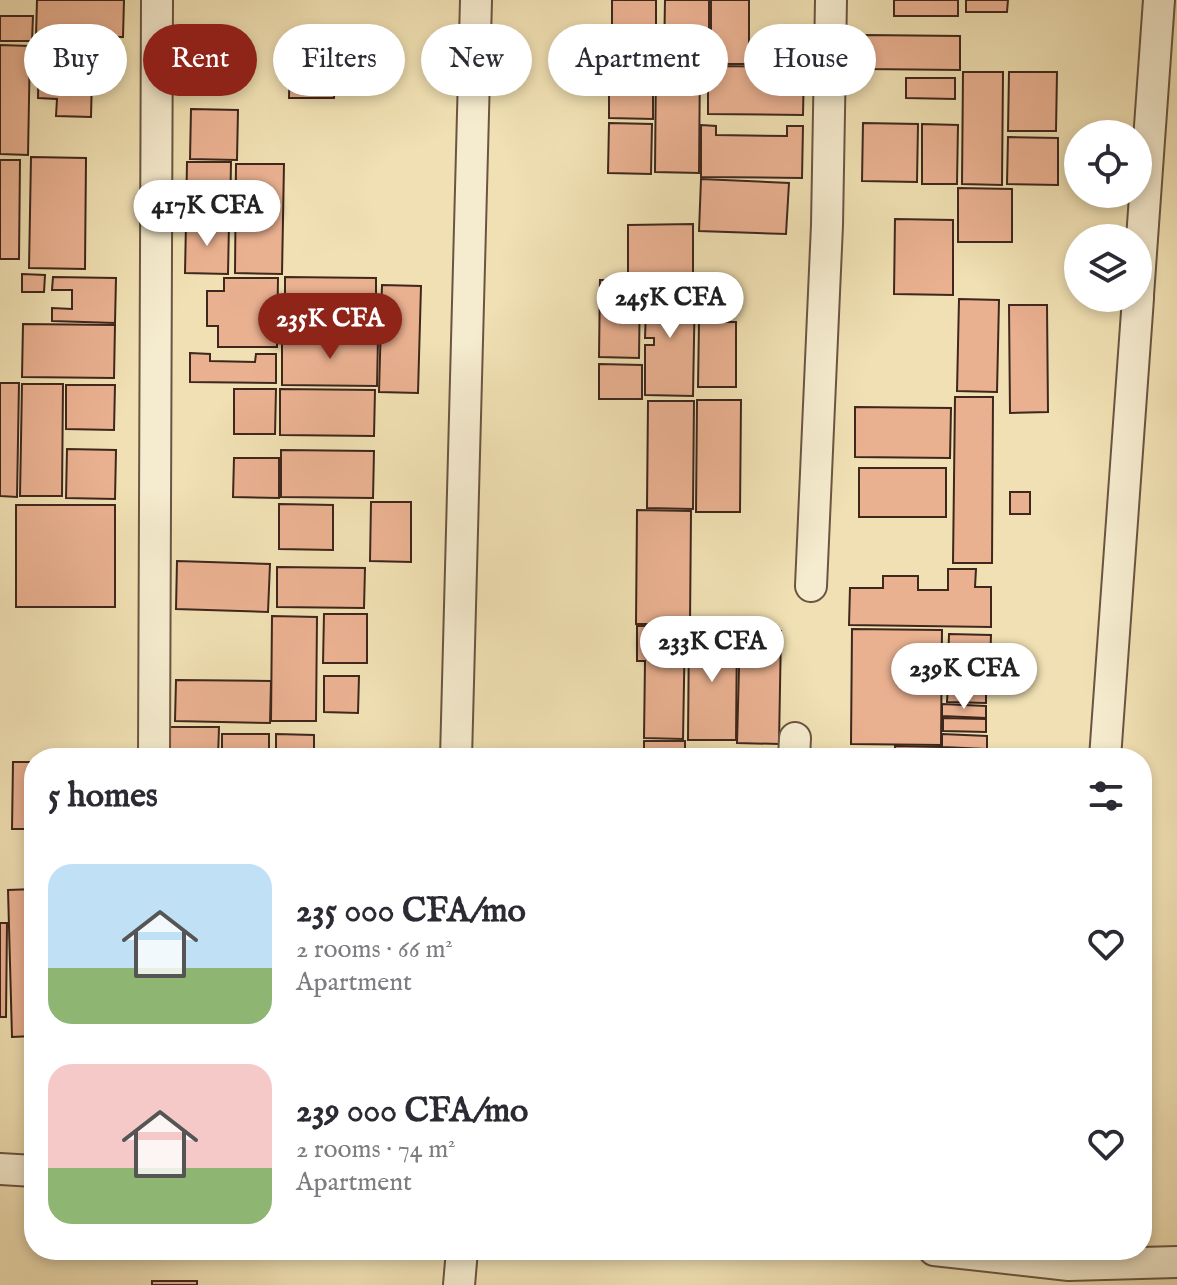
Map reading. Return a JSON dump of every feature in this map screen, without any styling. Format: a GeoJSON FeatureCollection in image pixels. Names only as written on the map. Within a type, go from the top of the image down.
{"type":"FeatureCollection","features":[{"type":"Feature","properties":{"kind":"street"},"geometry":{"type":"LineString","coordinates":[[154,748],[157,0]]}},
{"type":"Feature","properties":{"kind":"street"},"geometry":{"type":"LineString","coordinates":[[456,748],[476,0]]}},
{"type":"Feature","properties":{"kind":"street"},"geometry":{"type":"LineString","coordinates":[[811,586],[827,225],[831,0]]}},
{"type":"Feature","properties":{"kind":"street"},"geometry":{"type":"LineString","coordinates":[[1143,224],[1159,0]]}},
{"type":"Feature","properties":{"kind":"street"},"geometry":{"type":"LineString","coordinates":[[1106,748],[1137,312]]}},
{"type":"Feature","properties":{"kind":"street"},"geometry":{"type":"LineString","coordinates":[[0,1169],[24,1170]]}},
{"type":"Feature","properties":{"kind":"street"},"geometry":{"type":"LineString","coordinates":[[459,1285],[461,1260]]}},
{"type":"Feature","properties":{"kind":"street"},"geometry":{"type":"LineString","coordinates":[[1013,1260],[1069,1267],[1177,1262]]}},
{"type":"Feature","properties":{"kind":"building"},"geometry":{"type":"Polygon","coordinates":[[[37,0],[124,0],[123,24],[36,24],[37,0]]]}},
{"type":"Feature","properties":{"kind":"building"},"geometry":{"type":"Polygon","coordinates":[[[612,0],[656,0],[656,24],[612,24],[612,0]]]}},
{"type":"Feature","properties":{"kind":"building"},"geometry":{"type":"Polygon","coordinates":[[[665,0],[709,0],[709,24],[665,24],[665,0]]]}},
{"type":"Feature","properties":{"kind":"building"},"geometry":{"type":"Polygon","coordinates":[[[711,0],[749,0],[749,24],[744,24],[744,64],[728,64],[728,24],[711,24],[711,0]]]}},
{"type":"Feature","properties":{"kind":"building"},"geometry":{"type":"Polygon","coordinates":[[[894,0],[958,0],[958,16],[894,16],[894,0]]]}},
{"type":"Feature","properties":{"kind":"building"},"geometry":{"type":"Polygon","coordinates":[[[966,0],[1008,0],[1007,12],[966,12],[966,0]]]}},
{"type":"Feature","properties":{"kind":"building"},"geometry":{"type":"Polygon","coordinates":[[[0,16],[33,16],[33,24],[24,24],[24,41],[0,41],[0,16]]]}},
{"type":"Feature","properties":{"kind":"building"},"geometry":{"type":"Polygon","coordinates":[[[876,35],[960,36],[960,70],[876,69],[876,35]]]}},
{"type":"Feature","properties":{"kind":"building"},"geometry":{"type":"Polygon","coordinates":[[[0,45],[24,46],[24,96],[29,96],[28,155],[0,154],[0,45]]]}},
{"type":"Feature","properties":{"kind":"building"},"geometry":{"type":"Polygon","coordinates":[[[728,66],[744,66],[744,96],[803,96],[803,115],[708,114],[708,96],[728,96],[728,66]]]}},
{"type":"Feature","properties":{"kind":"building"},"geometry":{"type":"Polygon","coordinates":[[[963,72],[1003,72],[1002,185],[962,184],[963,72]]]}},
{"type":"Feature","properties":{"kind":"building"},"geometry":{"type":"Polygon","coordinates":[[[1009,72],[1057,72],[1056,131],[1008,131],[1009,72]]]}},
{"type":"Feature","properties":{"kind":"building"},"geometry":{"type":"Polygon","coordinates":[[[906,78],[955,78],[955,99],[906,98],[906,78]]]}},
{"type":"Feature","properties":{"kind":"building"},"geometry":{"type":"Polygon","coordinates":[[[92,96],[91,117],[56,116],[57,99],[38,98],[92,96]]]}},
{"type":"Feature","properties":{"kind":"building"},"geometry":{"type":"Polygon","coordinates":[[[289,96],[334,96],[334,98],[289,96]]]}},
{"type":"Feature","properties":{"kind":"building"},"geometry":{"type":"Polygon","coordinates":[[[609,96],[653,96],[653,119],[609,118],[609,96]]]}},
{"type":"Feature","properties":{"kind":"building"},"geometry":{"type":"Polygon","coordinates":[[[656,96],[700,96],[699,173],[655,172],[656,96]]]}},
{"type":"Feature","properties":{"kind":"building"},"geometry":{"type":"Polygon","coordinates":[[[191,109],[238,110],[237,160],[190,159],[191,109]]]}},
{"type":"Feature","properties":{"kind":"building"},"geometry":{"type":"Polygon","coordinates":[[[609,123],[652,124],[651,174],[608,173],[609,123]]]}},
{"type":"Feature","properties":{"kind":"building"},"geometry":{"type":"Polygon","coordinates":[[[863,123],[918,124],[917,182],[862,181],[863,123]]]}},
{"type":"Feature","properties":{"kind":"building"},"geometry":{"type":"Polygon","coordinates":[[[922,124],[958,125],[957,184],[922,184],[922,124]]]}},
{"type":"Feature","properties":{"kind":"building"},"geometry":{"type":"Polygon","coordinates":[[[701,125],[716,126],[716,135],[787,136],[787,126],[803,126],[802,178],[701,177],[701,125]]]}},
{"type":"Feature","properties":{"kind":"building"},"geometry":{"type":"Polygon","coordinates":[[[1008,137],[1058,138],[1058,185],[1007,184],[1008,137]]]}},
{"type":"Feature","properties":{"kind":"building"},"geometry":{"type":"Polygon","coordinates":[[[31,157],[86,158],[85,269],[29,268],[31,157]]]}},
{"type":"Feature","properties":{"kind":"building"},"geometry":{"type":"Polygon","coordinates":[[[0,160],[20,160],[19,259],[0,259],[0,160]]]}},
{"type":"Feature","properties":{"kind":"building"},"geometry":{"type":"Polygon","coordinates":[[[187,162],[231,162],[230,219],[186,219],[187,162]]]}},
{"type":"Feature","properties":{"kind":"building"},"geometry":{"type":"Polygon","coordinates":[[[236,164],[284,164],[282,274],[235,273],[236,164]]]}},
{"type":"Feature","properties":{"kind":"building"},"geometry":{"type":"Polygon","coordinates":[[[701,179],[789,183],[786,234],[699,231],[701,179]]]}},
{"type":"Feature","properties":{"kind":"building"},"geometry":{"type":"Polygon","coordinates":[[[958,188],[1012,189],[1012,242],[958,242],[958,188]]]}},
{"type":"Feature","properties":{"kind":"building"},"geometry":{"type":"Polygon","coordinates":[[[895,219],[953,220],[953,295],[894,294],[895,219]]]}},
{"type":"Feature","properties":{"kind":"building"},"geometry":{"type":"Polygon","coordinates":[[[186,222],[229,223],[228,274],[185,273],[186,222]]]}},
{"type":"Feature","properties":{"kind":"building"},"geometry":{"type":"Polygon","coordinates":[[[693,224],[693,278],[628,279],[628,225],[693,224]]]}},
{"type":"Feature","properties":{"kind":"building"},"geometry":{"type":"Polygon","coordinates":[[[22,274],[45,275],[44,292],[22,292],[22,274]]]}},
{"type":"Feature","properties":{"kind":"building"},"geometry":{"type":"Polygon","coordinates":[[[53,277],[116,278],[115,323],[52,321],[52,308],[72,309],[72,290],[52,290],[53,277]]]}},
{"type":"Feature","properties":{"kind":"building"},"geometry":{"type":"Polygon","coordinates":[[[285,277],[376,278],[376,325],[285,324],[285,277]]]}},
{"type":"Feature","properties":{"kind":"building"},"geometry":{"type":"Polygon","coordinates":[[[224,278],[278,278],[277,347],[218,347],[218,326],[207,326],[207,291],[224,291],[224,278]]]}},
{"type":"Feature","properties":{"kind":"building"},"geometry":{"type":"Polygon","coordinates":[[[600,280],[640,280],[639,358],[599,357],[600,280]]]}},
{"type":"Feature","properties":{"kind":"building"},"geometry":{"type":"Polygon","coordinates":[[[646,284],[695,284],[693,396],[645,395],[645,345],[654,345],[654,338],[645,338],[646,309],[655,309],[655,300],[646,300],[646,284]]]}},
{"type":"Feature","properties":{"kind":"building"},"geometry":{"type":"Polygon","coordinates":[[[382,285],[421,286],[418,393],[379,392],[382,285]]]}},
{"type":"Feature","properties":{"kind":"building"},"geometry":{"type":"Polygon","coordinates":[[[959,299],[999,300],[997,392],[957,391],[959,299]]]}},
{"type":"Feature","properties":{"kind":"building"},"geometry":{"type":"Polygon","coordinates":[[[1009,305],[1047,305],[1048,412],[1010,413],[1009,305]]]}},
{"type":"Feature","properties":{"kind":"building"},"geometry":{"type":"Polygon","coordinates":[[[699,322],[736,322],[736,387],[698,387],[699,322]]]}},
{"type":"Feature","properties":{"kind":"building"},"geometry":{"type":"Polygon","coordinates":[[[23,324],[115,325],[114,378],[22,377],[23,324]]]}},
{"type":"Feature","properties":{"kind":"building"},"geometry":{"type":"Polygon","coordinates":[[[282,337],[378,338],[377,386],[282,385],[282,337]]]}},
{"type":"Feature","properties":{"kind":"building"},"geometry":{"type":"Polygon","coordinates":[[[190,353],[210,354],[210,361],[255,362],[256,354],[276,354],[276,383],[190,382],[190,353]]]}},
{"type":"Feature","properties":{"kind":"building"},"geometry":{"type":"Polygon","coordinates":[[[599,364],[642,365],[642,399],[599,399],[599,364]]]}},
{"type":"Feature","properties":{"kind":"building"},"geometry":{"type":"Polygon","coordinates":[[[0,383],[19,383],[17,497],[0,496],[0,383]]]}},
{"type":"Feature","properties":{"kind":"building"},"geometry":{"type":"Polygon","coordinates":[[[22,384],[63,384],[62,496],[20,496],[22,384]]]}},
{"type":"Feature","properties":{"kind":"building"},"geometry":{"type":"Polygon","coordinates":[[[66,385],[115,385],[114,430],[66,429],[66,385]]]}},
{"type":"Feature","properties":{"kind":"building"},"geometry":{"type":"Polygon","coordinates":[[[234,389],[276,389],[275,434],[234,434],[234,389]]]}},
{"type":"Feature","properties":{"kind":"building"},"geometry":{"type":"Polygon","coordinates":[[[280,389],[375,390],[374,436],[280,435],[280,389]]]}},
{"type":"Feature","properties":{"kind":"building"},"geometry":{"type":"Polygon","coordinates":[[[955,397],[993,397],[992,563],[953,563],[955,397]]]}},
{"type":"Feature","properties":{"kind":"building"},"geometry":{"type":"Polygon","coordinates":[[[697,400],[741,400],[740,512],[696,512],[697,400]]]}},
{"type":"Feature","properties":{"kind":"building"},"geometry":{"type":"Polygon","coordinates":[[[648,401],[694,401],[693,509],[647,508],[648,401]]]}},
{"type":"Feature","properties":{"kind":"building"},"geometry":{"type":"Polygon","coordinates":[[[855,407],[951,408],[950,458],[855,457],[855,407]]]}},
{"type":"Feature","properties":{"kind":"building"},"geometry":{"type":"Polygon","coordinates":[[[67,449],[116,450],[115,499],[66,498],[67,449]]]}},
{"type":"Feature","properties":{"kind":"building"},"geometry":{"type":"Polygon","coordinates":[[[281,450],[374,451],[373,498],[281,497],[281,450]]]}},
{"type":"Feature","properties":{"kind":"building"},"geometry":{"type":"Polygon","coordinates":[[[234,458],[279,458],[279,498],[233,497],[234,458]]]}},
{"type":"Feature","properties":{"kind":"building"},"geometry":{"type":"Polygon","coordinates":[[[859,468],[946,468],[946,517],[859,517],[859,468]]]}},
{"type":"Feature","properties":{"kind":"building"},"geometry":{"type":"Polygon","coordinates":[[[1010,492],[1030,492],[1030,514],[1010,514],[1010,492]]]}},
{"type":"Feature","properties":{"kind":"building"},"geometry":{"type":"Polygon","coordinates":[[[371,502],[411,502],[411,562],[370,561],[371,502]]]}},
{"type":"Feature","properties":{"kind":"building"},"geometry":{"type":"Polygon","coordinates":[[[279,504],[333,505],[333,550],[279,549],[279,504]]]}},
{"type":"Feature","properties":{"kind":"building"},"geometry":{"type":"Polygon","coordinates":[[[16,505],[115,505],[115,607],[16,607],[16,505]]]}},
{"type":"Feature","properties":{"kind":"building"},"geometry":{"type":"Polygon","coordinates":[[[637,510],[691,511],[690,624],[636,624],[637,510]]]}},
{"type":"Feature","properties":{"kind":"building"},"geometry":{"type":"Polygon","coordinates":[[[177,561],[270,564],[268,612],[176,609],[177,561]]]}},
{"type":"Feature","properties":{"kind":"building"},"geometry":{"type":"Polygon","coordinates":[[[277,567],[365,568],[364,608],[277,607],[277,567]]]}},
{"type":"Feature","properties":{"kind":"building"},"geometry":{"type":"Polygon","coordinates":[[[948,569],[976,569],[975,587],[991,587],[991,627],[849,625],[850,588],[883,588],[883,576],[918,576],[918,590],[948,590],[948,569]]]}},
{"type":"Feature","properties":{"kind":"building"},"geometry":{"type":"Polygon","coordinates":[[[324,614],[367,614],[367,663],[323,663],[324,614]]]}},
{"type":"Feature","properties":{"kind":"building"},"geometry":{"type":"Polygon","coordinates":[[[272,616],[317,617],[316,721],[271,721],[272,616]]]}},
{"type":"Feature","properties":{"kind":"building"},"geometry":{"type":"Polygon","coordinates":[[[637,626],[685,626],[683,739],[644,738],[645,661],[637,661],[637,626]]]}},
{"type":"Feature","properties":{"kind":"building"},"geometry":{"type":"Polygon","coordinates":[[[689,628],[737,628],[736,740],[688,740],[689,628]]]}},
{"type":"Feature","properties":{"kind":"building"},"geometry":{"type":"Polygon","coordinates":[[[852,629],[942,630],[941,745],[851,744],[852,629]]]}},
{"type":"Feature","properties":{"kind":"building"},"geometry":{"type":"Polygon","coordinates":[[[740,630],[781,631],[779,744],[737,743],[740,630]]]}},
{"type":"Feature","properties":{"kind":"building"},"geometry":{"type":"Polygon","coordinates":[[[949,634],[991,635],[990,668],[948,667],[949,634]]]}},
{"type":"Feature","properties":{"kind":"building"},"geometry":{"type":"Polygon","coordinates":[[[944,671],[990,673],[989,685],[944,683],[944,671]]]}},
{"type":"Feature","properties":{"kind":"building"},"geometry":{"type":"Polygon","coordinates":[[[324,676],[359,676],[358,713],[324,712],[324,676]]]}},
{"type":"Feature","properties":{"kind":"building"},"geometry":{"type":"Polygon","coordinates":[[[176,680],[271,681],[270,723],[175,721],[176,680]]]}},
{"type":"Feature","properties":{"kind":"building"},"geometry":{"type":"Polygon","coordinates":[[[948,685],[986,686],[986,703],[947,702],[948,685]]]}},
{"type":"Feature","properties":{"kind":"building"},"geometry":{"type":"Polygon","coordinates":[[[942,704],[986,706],[986,718],[942,716],[942,704]]]}},
{"type":"Feature","properties":{"kind":"building"},"geometry":{"type":"Polygon","coordinates":[[[943,718],[986,719],[986,732],[943,731],[943,718]]]}},
{"type":"Feature","properties":{"kind":"building"},"geometry":{"type":"Polygon","coordinates":[[[170,727],[219,727],[218,748],[169,748],[170,727]]]}},
{"type":"Feature","properties":{"kind":"building"},"geometry":{"type":"Polygon","coordinates":[[[222,734],[269,734],[269,748],[222,748],[222,734]]]}},
{"type":"Feature","properties":{"kind":"building"},"geometry":{"type":"Polygon","coordinates":[[[276,734],[314,735],[314,748],[276,748],[276,734]]]}},
{"type":"Feature","properties":{"kind":"building"},"geometry":{"type":"Polygon","coordinates":[[[942,734],[987,736],[987,748],[942,747],[942,734]]]}},
{"type":"Feature","properties":{"kind":"building"},"geometry":{"type":"Polygon","coordinates":[[[644,741],[685,741],[685,748],[644,748],[644,741]]]}},
{"type":"Feature","properties":{"kind":"building"},"geometry":{"type":"Polygon","coordinates":[[[895,746],[941,747],[941,748],[895,746]]]}},
{"type":"Feature","properties":{"kind":"building"},"geometry":{"type":"Polygon","coordinates":[[[13,762],[24,762],[24,829],[12,829],[13,762]]]}},
{"type":"Feature","properties":{"kind":"building"},"geometry":{"type":"Polygon","coordinates":[[[24,889],[24,1036],[12,1037],[8,890],[24,889]]]}},
{"type":"Feature","properties":{"kind":"building"},"geometry":{"type":"Polygon","coordinates":[[[0,923],[7,923],[6,1017],[0,1017],[0,923]]]}},
{"type":"Feature","properties":{"kind":"building"},"geometry":{"type":"Polygon","coordinates":[[[152,1281],[197,1281],[197,1285],[152,1285],[152,1281]]]}}]}
